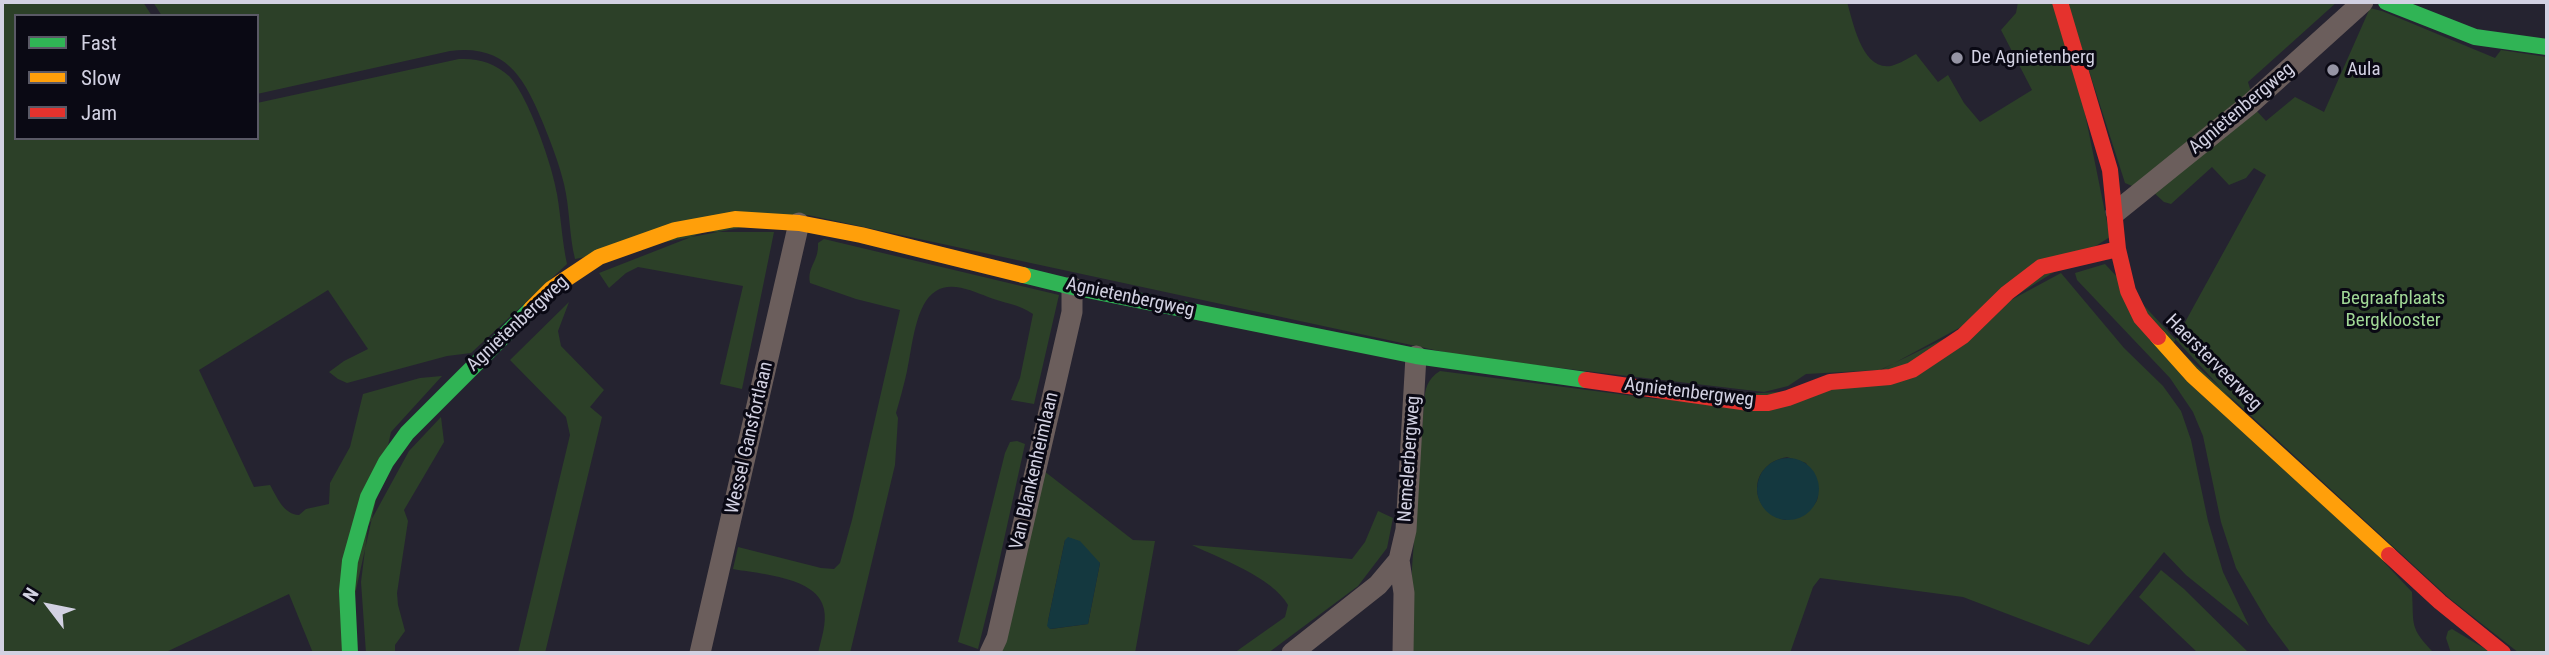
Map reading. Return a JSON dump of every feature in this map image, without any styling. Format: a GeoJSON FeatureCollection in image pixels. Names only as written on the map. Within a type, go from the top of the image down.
{"type":"FeatureCollection","features":[{"type":"Feature","properties":{"kind":"street","name":"Haersterveerweg"},"geometry":{"type":"LineString","coordinates":[[2060,2],[2110,170],[2118,249],[2128,291],[2148,328],[2168,351],[2351,523],[2456,617],[2503,653]]}},
{"type":"Feature","properties":{"kind":"street","name":"Agnietenbergweg"},"geometry":{"type":"LineString","coordinates":[[2116,212],[2250,104],[2363,2]]}},
{"type":"Feature","properties":{"kind":"street"},"geometry":{"type":"LineString","coordinates":[[2386,2],[2475,37],[2547,47]]}},
{"type":"Feature","properties":{"kind":"street","name":"Agnietenbergweg"},"geometry":{"type":"LineString","coordinates":[[350,653],[347,591],[350,561],[362,515],[386,462],[407,433],[551,289],[599,257],[675,230],[735,219],[799,223],[941,252],[1072,286],[1416,356],[1739,402],[1768,402],[1788,398],[1830,382],[1889,377],[1912,370],[1964,336],[2007,293],[2041,267],[2118,249]]}},
{"type":"Feature","properties":{"kind":"street","name":"Wessel Gansfortlaan"},"geometry":{"type":"LineString","coordinates":[[700,653],[799,223]]}},
{"type":"Feature","properties":{"kind":"street","name":"Van Blankenheimlaan"},"geometry":{"type":"LineString","coordinates":[[990,653],[997,638],[1072,312],[1072,286]]}},
{"type":"Feature","properties":{"kind":"street","name":"Nemelerbergweg"},"geometry":{"type":"LineString","coordinates":[[1403,653],[1404,593],[1399,560],[1406,530],[1416,356]]}},
{"type":"Feature","properties":{"kind":"street","name":"Nemelerbergweg"},"geometry":{"type":"LineString","coordinates":[[1292,653],[1378,585],[1399,560]]}},
{"type":"Feature","properties":{"kind":"green space"},"geometry":{"type":"Polygon","coordinates":[[[2,2],[143,2],[151,14],[14,14],[14,140],[259,140],[259,103],[459,59],[473,59],[492,65],[509,76],[524,99],[539,132],[555,182],[567,264],[471,353],[447,356],[347,383],[329,372],[368,349],[328,290],[199,370],[254,487],[270,485],[285,508],[299,515],[306,509],[329,504],[330,483],[350,447],[363,394],[420,378],[442,376],[391,432],[342,653],[313,653],[289,594],[164,653],[2,653],[2,2]]]}},
{"type":"Feature","properties":{"kind":"green space"},"geometry":{"type":"Polygon","coordinates":[[[153,2],[1847,2],[1860,43],[1873,61],[1881,66],[1891,66],[1916,54],[1938,82],[1948,75],[1964,103],[1980,122],[2032,90],[2001,30],[2016,13],[2018,2],[2053,2],[2077,74],[2110,237],[1958,332],[1880,370],[1806,374],[1788,386],[1764,392],[1467,357],[808,215],[575,259],[566,193],[552,146],[528,91],[520,78],[499,59],[469,50],[450,51],[259,94],[259,14],[161,14],[153,2]]]}},
{"type":"Feature","properties":{"kind":"green space"},"geometry":{"type":"Polygon","coordinates":[[[2067,2],[2337,2],[2248,82],[2252,95],[2137,188],[2125,183],[2067,2]]]}},
{"type":"Feature","properties":{"kind":"green space","name":"Begraafplaats Bergklooster"},"geometry":{"type":"Polygon","coordinates":[[[2370,8],[2495,58],[2501,50],[2547,57],[2547,653],[2519,653],[2449,598],[2173,344],[2266,175],[2254,168],[2246,178],[2229,185],[2212,167],[2171,204],[2164,202],[2153,192],[2254,108],[2266,121],[2295,97],[2324,112],[2370,8]]]}},
{"type":"Feature","properties":{"kind":"green space"},"geometry":{"type":"Polygon","coordinates":[[[704,232],[774,232],[742,389],[720,384],[743,286],[638,267],[626,273],[609,288],[599,273],[704,232]]]}},
{"type":"Feature","properties":{"kind":"green space"},"geometry":{"type":"Polygon","coordinates":[[[824,239],[1059,295],[1034,404],[1011,400],[1020,378],[1033,314],[1017,306],[955,287],[936,291],[923,305],[896,413],[895,465],[850,653],[818,653],[825,614],[819,598],[811,590],[772,575],[733,569],[738,547],[834,569],[840,563],[852,520],[900,310],[856,299],[810,283],[810,272],[817,255],[818,243],[824,239]]]}},
{"type":"Feature","properties":{"kind":"green space"},"geometry":{"type":"Polygon","coordinates":[[[2105,264],[2412,592],[2414,626],[2434,653],[2291,653],[2268,622],[2236,568],[2221,522],[2203,436],[2193,412],[2170,378],[2077,280],[2075,273],[2105,264]]]}},
{"type":"Feature","properties":{"kind":"green space"},"geometry":{"type":"Polygon","coordinates":[[[2061,273],[2124,348],[2163,386],[2181,411],[2191,440],[2208,521],[2223,572],[2249,626],[2186,575],[2164,552],[2089,645],[1963,597],[1820,578],[1813,587],[1790,653],[1409,653],[1424,398],[1429,381],[1440,371],[1657,399],[1848,388],[2061,273]],[[1787,457],[1774,461],[1759,477],[1759,498],[1773,515],[1785,520],[1814,505],[1818,494],[1806,463],[1787,457]]]}},
{"type":"Feature","properties":{"kind":"green space"},"geometry":{"type":"Polygon","coordinates":[[[569,302],[558,331],[561,346],[604,390],[590,407],[602,417],[545,653],[518,653],[570,435],[566,417],[510,360],[569,302]]]}},
{"type":"Feature","properties":{"kind":"green space"},"geometry":{"type":"Polygon","coordinates":[[[441,417],[444,442],[404,510],[408,521],[397,593],[405,631],[395,645],[395,653],[366,653],[361,582],[368,526],[409,451],[441,417]]]}},
{"type":"Feature","properties":{"kind":"green space"},"geometry":{"type":"Polygon","coordinates":[[[1010,442],[1025,444],[978,649],[958,642],[1005,453],[1010,442]]]}},
{"type":"Feature","properties":{"kind":"green space"},"geometry":{"type":"Polygon","coordinates":[[[1035,464],[1133,540],[1155,541],[1135,653],[992,653],[1035,464]],[[1065,540],[1048,627],[1051,629],[1088,624],[1100,563],[1065,540]]]}},
{"type":"Feature","properties":{"kind":"green space"},"geometry":{"type":"Polygon","coordinates":[[[1378,511],[1393,518],[1387,548],[1358,586],[1268,653],[1234,653],[1285,617],[1288,605],[1258,577],[1192,545],[1352,559],[1365,542],[1378,511]]]}},
{"type":"Feature","properties":{"kind":"green space"},"geometry":{"type":"Polygon","coordinates":[[[2161,570],[2249,653],[2198,653],[2139,597],[2161,570]]]}},
{"type":"Feature","properties":{"kind":"green space"},"geometry":{"type":"Polygon","coordinates":[[[2452,629],[2492,653],[2451,653],[2446,638],[2448,631],[2452,629]]]}},
{"type":"Feature","properties":{"kind":"shaded area"},"geometry":{"type":"Polygon","coordinates":[[[1788,458],[1800,460],[1810,467],[1817,477],[1817,501],[1810,511],[1800,518],[1788,520],[1776,518],[1766,511],[1759,501],[1757,489],[1759,477],[1766,467],[1776,460],[1788,458]]]}},
{"type":"Feature","properties":{"kind":"shaded area"},"geometry":{"type":"Polygon","coordinates":[[[1068,537],[1080,541],[1100,563],[1088,624],[1050,629],[1047,626],[1065,540],[1068,537]]]}},
{"type":"Feature","properties":{"kind":"traffic: fast"},"geometry":{"type":"LineString","coordinates":[[2386,2],[2475,37],[2547,47]]}},
{"type":"Feature","properties":{"kind":"traffic: fast"},"geometry":{"type":"LineString","coordinates":[[1023,275],[1416,356],[1586,380]]}},
{"type":"Feature","properties":{"kind":"traffic: fast"},"geometry":{"type":"LineString","coordinates":[[350,653],[347,591],[350,561],[368,497],[386,462],[407,433],[531,309]]}},
{"type":"Feature","properties":{"kind":"traffic: slow"},"geometry":{"type":"LineString","coordinates":[[531,309],[551,289],[599,257],[675,230],[735,219],[799,223],[861,235],[1023,275]]}},
{"type":"Feature","properties":{"kind":"traffic: slow"},"geometry":{"type":"LineString","coordinates":[[2158,337],[2192,375],[2389,555]]}},
{"type":"Feature","properties":{"kind":"traffic: jam"},"geometry":{"type":"LineString","coordinates":[[2060,2],[2110,170],[2118,249],[2128,291],[2141,318],[2158,337]]}},
{"type":"Feature","properties":{"kind":"traffic: jam"},"geometry":{"type":"LineString","coordinates":[[1586,380],[1749,403],[1768,403],[1830,382],[1890,377],[1912,370],[1963,336],[2007,293],[2041,267],[2118,249]]}},
{"type":"Feature","properties":{"kind":"traffic: jam"},"geometry":{"type":"LineString","coordinates":[[2389,555],[2440,602],[2503,653]]}},
{"type":"Feature","properties":{"kind":"place","name":"De Agnietenberg"},"geometry":{"type":"Point","coordinates":[1957,58]}},
{"type":"Feature","properties":{"kind":"place","name":"Aula"},"geometry":{"type":"Point","coordinates":[2333,70]}}]}
